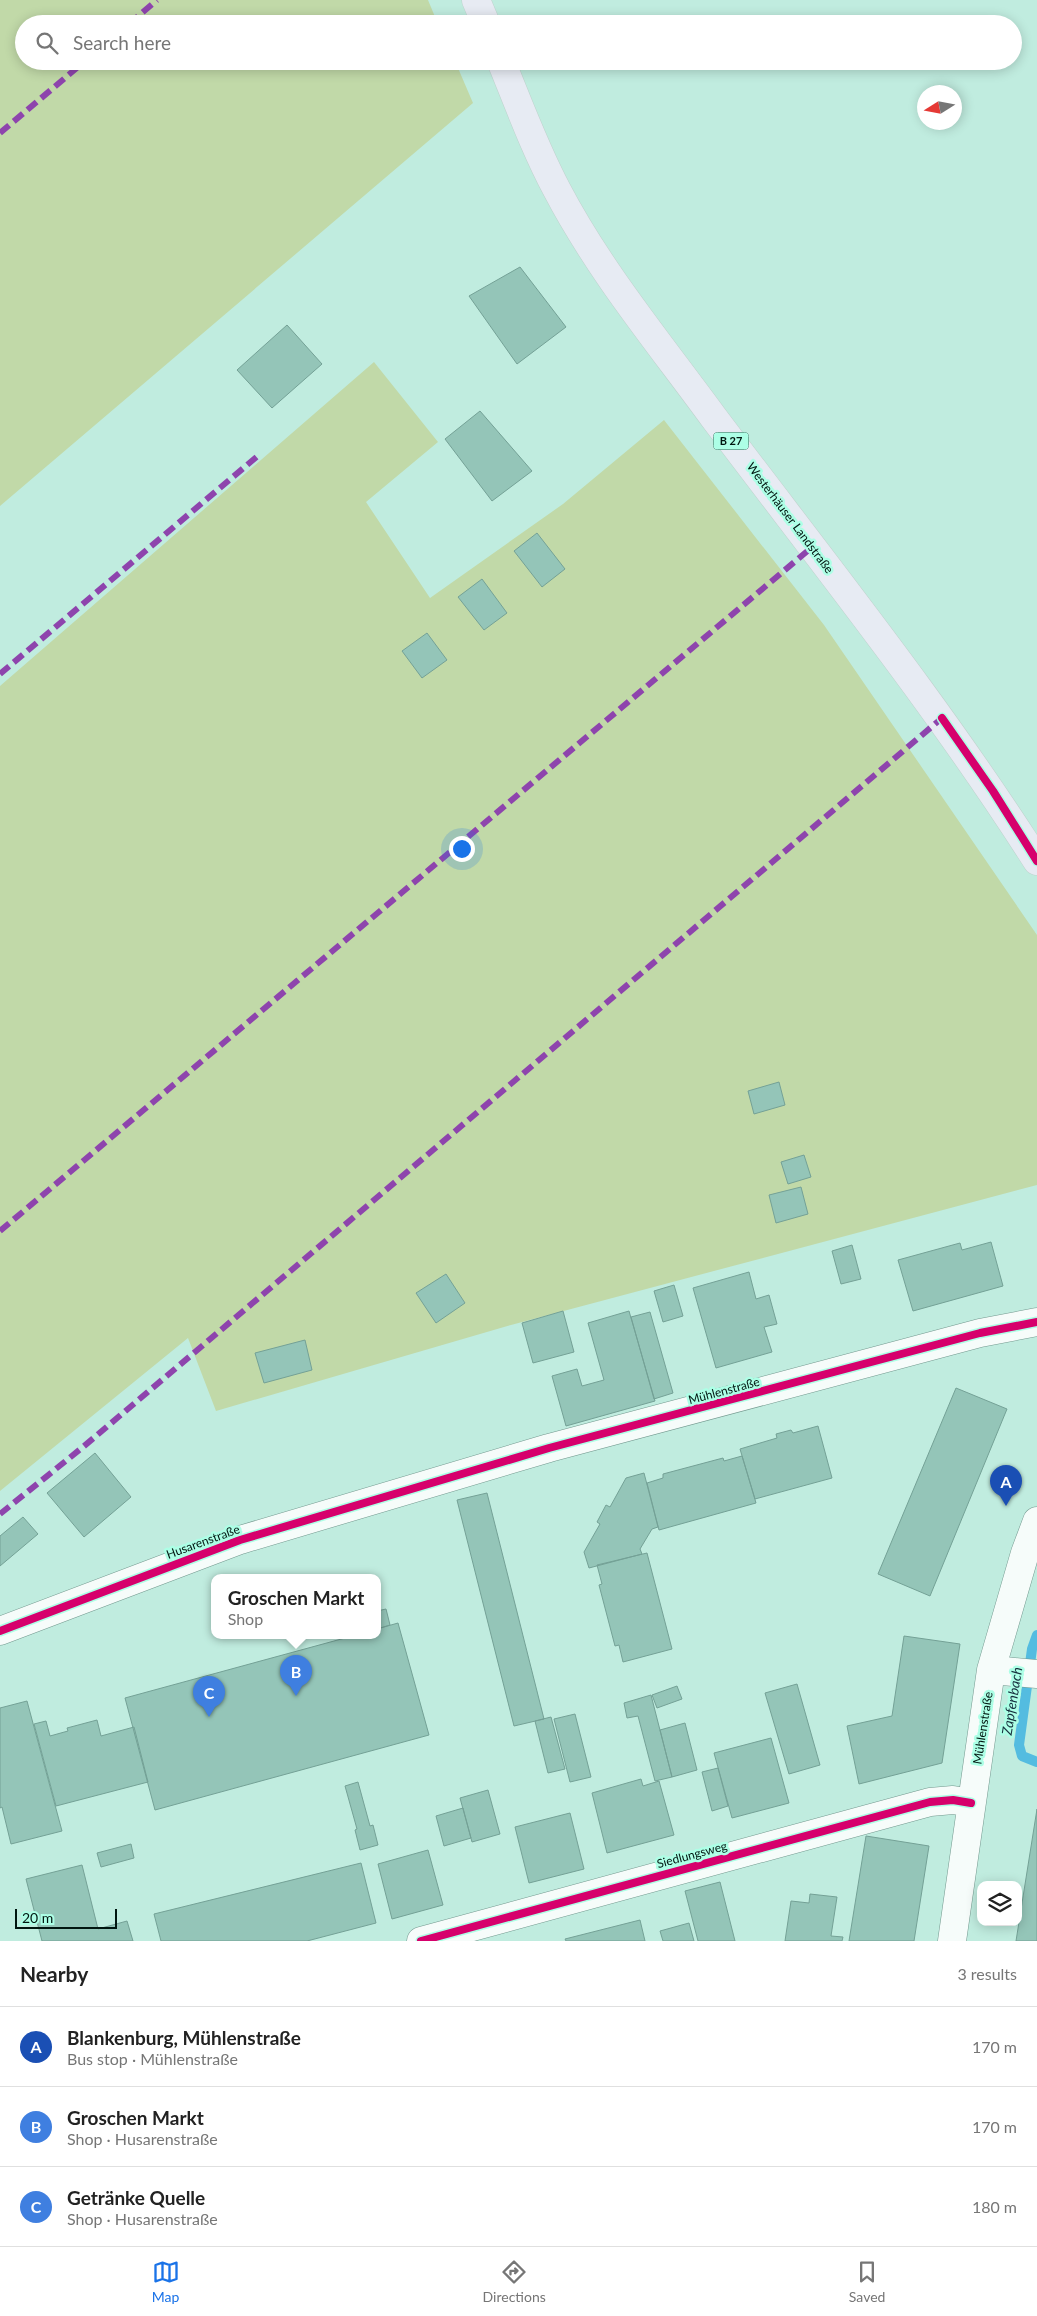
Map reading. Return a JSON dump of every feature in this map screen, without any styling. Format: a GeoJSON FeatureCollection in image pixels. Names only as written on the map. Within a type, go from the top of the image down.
{"type":"FeatureCollection","features":[{"type":"Feature","properties":{"kind":"main road"},"geometry":{"type":"LineString","coordinates":[[476,0],[482,15]]}},
{"type":"Feature","properties":{"kind":"main road","name":"Westerhäuser Landstraße"},"geometry":{"type":"LineString","coordinates":[[505,70],[538,152],[557,190],[592,251],[799,532],[942,718],[1037,861]]}},
{"type":"Feature","properties":{"kind":"street","name":"Mühlenstraße"},"geometry":{"type":"LineString","coordinates":[[418,1487],[549,1448],[970,1336],[1037,1322]]}},
{"type":"Feature","properties":{"kind":"street","name":"Husarenstraße"},"geometry":{"type":"LineString","coordinates":[[0,1631],[240,1540],[418,1487]]}},
{"type":"Feature","properties":{"kind":"street","name":"Mühlenstraße"},"geometry":{"type":"LineString","coordinates":[[952,1941],[991,1670],[1025,1553],[1037,1521]]}},
{"type":"Feature","properties":{"kind":"street"},"geometry":{"type":"LineString","coordinates":[[991,1670],[1028,1674]]}},
{"type":"Feature","properties":{"kind":"street","name":"Siedlungsweg"},"geometry":{"type":"LineString","coordinates":[[421,1941],[930,1802],[953,1800],[971,1803]]}},
{"type":"Feature","properties":{"kind":"green space"},"geometry":{"type":"Polygon","coordinates":[[[0,0],[428,0],[434,15],[15,15],[15,70],[459,70],[473,103],[0,506],[0,0]]]}},
{"type":"Feature","properties":{"kind":"green space"},"geometry":{"type":"Polygon","coordinates":[[[374,362],[438,442],[366,502],[430,598],[563,504],[664,420],[824,625],[1037,935],[1037,1185],[511,1325],[216,1411],[188,1338],[0,1491],[0,686],[374,362]]]}},
{"type":"Feature","properties":{"kind":"building"},"geometry":{"type":"Polygon","coordinates":[[[520,267],[566,327],[517,364],[469,296],[520,267]]]}},
{"type":"Feature","properties":{"kind":"building"},"geometry":{"type":"Polygon","coordinates":[[[287,325],[322,364],[272,408],[237,370],[287,325]]]}},
{"type":"Feature","properties":{"kind":"building"},"geometry":{"type":"Polygon","coordinates":[[[480,411],[532,471],[492,501],[445,439],[480,411]]]}},
{"type":"Feature","properties":{"kind":"building"},"geometry":{"type":"Polygon","coordinates":[[[537,533],[565,569],[542,587],[514,551],[537,533]]]}},
{"type":"Feature","properties":{"kind":"building"},"geometry":{"type":"Polygon","coordinates":[[[482,579],[507,613],[484,630],[458,597],[482,579]]]}},
{"type":"Feature","properties":{"kind":"building"},"geometry":{"type":"Polygon","coordinates":[[[427,633],[447,660],[422,678],[402,651],[427,633]]]}},
{"type":"Feature","properties":{"kind":"building"},"geometry":{"type":"Polygon","coordinates":[[[779,1082],[785,1105],[754,1114],[748,1091],[779,1082]]]}},
{"type":"Feature","properties":{"kind":"building"},"geometry":{"type":"Polygon","coordinates":[[[804,1155],[811,1177],[788,1184],[781,1162],[804,1155]]]}},
{"type":"Feature","properties":{"kind":"building"},"geometry":{"type":"Polygon","coordinates":[[[801,1187],[808,1214],[776,1223],[769,1195],[801,1187]]]}},
{"type":"Feature","properties":{"kind":"building"},"geometry":{"type":"Polygon","coordinates":[[[991,1242],[1003,1286],[913,1311],[898,1260],[960,1243],[962,1250],[991,1242]]]}},
{"type":"Feature","properties":{"kind":"building"},"geometry":{"type":"Polygon","coordinates":[[[852,1245],[861,1279],[841,1284],[832,1251],[852,1245]]]}},
{"type":"Feature","properties":{"kind":"building"},"geometry":{"type":"Polygon","coordinates":[[[749,1272],[756,1299],[769,1295],[777,1324],[764,1327],[772,1352],[716,1368],[693,1288],[749,1272]]]}},
{"type":"Feature","properties":{"kind":"building"},"geometry":{"type":"Polygon","coordinates":[[[446,1274],[465,1303],[436,1323],[416,1293],[446,1274]]]}},
{"type":"Feature","properties":{"kind":"building"},"geometry":{"type":"Polygon","coordinates":[[[674,1285],[683,1316],[663,1322],[654,1291],[674,1285]]]}},
{"type":"Feature","properties":{"kind":"building"},"geometry":{"type":"Polygon","coordinates":[[[563,1311],[574,1352],[533,1363],[522,1323],[563,1311]]]}},
{"type":"Feature","properties":{"kind":"building"},"geometry":{"type":"Polygon","coordinates":[[[629,1311],[655,1401],[566,1426],[552,1376],[577,1369],[582,1386],[604,1380],[588,1323],[629,1311]]]}},
{"type":"Feature","properties":{"kind":"building"},"geometry":{"type":"Polygon","coordinates":[[[650,1312],[673,1393],[654,1399],[631,1317],[650,1312]]]}},
{"type":"Feature","properties":{"kind":"building"},"geometry":{"type":"Polygon","coordinates":[[[305,1340],[312,1370],[264,1383],[255,1353],[305,1340]]]}},
{"type":"Feature","properties":{"kind":"building"},"geometry":{"type":"Polygon","coordinates":[[[956,1388],[1007,1409],[930,1596],[878,1574],[956,1388]]]}},
{"type":"Feature","properties":{"kind":"building"},"geometry":{"type":"Polygon","coordinates":[[[818,1426],[832,1478],[755,1499],[740,1449],[777,1438],[776,1434],[791,1430],[793,1433],[818,1426]]]}},
{"type":"Feature","properties":{"kind":"building"},"geometry":{"type":"Polygon","coordinates":[[[95,1453],[131,1497],[84,1537],[47,1493],[95,1453]]]}},
{"type":"Feature","properties":{"kind":"building"},"geometry":{"type":"Polygon","coordinates":[[[742,1456],[756,1503],[659,1530],[647,1483],[663,1478],[663,1474],[723,1458],[724,1461],[742,1456]]]}},
{"type":"Feature","properties":{"kind":"building"},"geometry":{"type":"Polygon","coordinates":[[[644,1473],[658,1527],[652,1529],[640,1549],[642,1554],[589,1568],[584,1552],[600,1524],[597,1522],[606,1505],[610,1507],[626,1478],[644,1473]]]}},
{"type":"Feature","properties":{"kind":"building"},"geometry":{"type":"Polygon","coordinates":[[[487,1493],[544,1719],[514,1726],[457,1500],[487,1493]]]}},
{"type":"Feature","properties":{"kind":"building"},"geometry":{"type":"Polygon","coordinates":[[[23,1517],[38,1534],[0,1566],[0,1536],[23,1517]]]}},
{"type":"Feature","properties":{"kind":"building"},"geometry":{"type":"Polygon","coordinates":[[[647,1553],[672,1649],[623,1662],[619,1645],[615,1646],[599,1585],[602,1584],[597,1565],[647,1553]]]}},
{"type":"Feature","properties":{"kind":"building"},"geometry":{"type":"Polygon","coordinates":[[[386,1609],[390,1625],[381,1628],[381,1610],[386,1609]]]}},
{"type":"Feature","properties":{"kind":"building"},"geometry":{"type":"Polygon","coordinates":[[[398,1623],[429,1735],[155,1810],[125,1698],[341,1639],[381,1639],[381,1628],[398,1623]]]}},
{"type":"Feature","properties":{"kind":"building"},"geometry":{"type":"Polygon","coordinates":[[[904,1636],[960,1644],[942,1763],[859,1784],[847,1726],[892,1716],[904,1636]]]}},
{"type":"Feature","properties":{"kind":"building"},"geometry":{"type":"Polygon","coordinates":[[[797,1684],[820,1765],[789,1774],[765,1693],[797,1684]]]}},
{"type":"Feature","properties":{"kind":"building"},"geometry":{"type":"Polygon","coordinates":[[[677,1686],[682,1699],[657,1708],[652,1695],[677,1686]]]}},
{"type":"Feature","properties":{"kind":"building"},"geometry":{"type":"Polygon","coordinates":[[[651,1695],[672,1777],[655,1781],[638,1716],[627,1718],[624,1703],[651,1695]]]}},
{"type":"Feature","properties":{"kind":"building"},"geometry":{"type":"Polygon","coordinates":[[[27,1701],[62,1831],[11,1844],[2,1807],[0,1808],[0,1708],[27,1701]]]}},
{"type":"Feature","properties":{"kind":"building"},"geometry":{"type":"Polygon","coordinates":[[[575,1714],[591,1777],[570,1782],[554,1719],[575,1714]]]}},
{"type":"Feature","properties":{"kind":"building"},"geometry":{"type":"Polygon","coordinates":[[[551,1717],[565,1769],[548,1773],[535,1721],[551,1717]]]}},
{"type":"Feature","properties":{"kind":"building"},"geometry":{"type":"Polygon","coordinates":[[[97,1720],[101,1736],[134,1727],[148,1782],[56,1806],[34,1724],[46,1721],[50,1736],[68,1731],[67,1728],[97,1720]]]}},
{"type":"Feature","properties":{"kind":"building"},"geometry":{"type":"Polygon","coordinates":[[[685,1723],[697,1770],[672,1777],[660,1730],[685,1723]]]}},
{"type":"Feature","properties":{"kind":"building"},"geometry":{"type":"Polygon","coordinates":[[[771,1738],[789,1803],[732,1818],[714,1753],[771,1738]]]}},
{"type":"Feature","properties":{"kind":"building"},"geometry":{"type":"Polygon","coordinates":[[[718,1768],[728,1806],[712,1811],[702,1772],[718,1768]]]}},
{"type":"Feature","properties":{"kind":"building"},"geometry":{"type":"Polygon","coordinates":[[[641,1779],[643,1786],[659,1781],[674,1835],[607,1853],[592,1793],[641,1779]]]}},
{"type":"Feature","properties":{"kind":"building"},"geometry":{"type":"Polygon","coordinates":[[[358,1782],[370,1826],[373,1825],[378,1845],[360,1850],[355,1830],[357,1829],[345,1786],[358,1782]]]}},
{"type":"Feature","properties":{"kind":"building"},"geometry":{"type":"Polygon","coordinates":[[[488,1790],[500,1834],[472,1842],[460,1798],[488,1790]]]}},
{"type":"Feature","properties":{"kind":"building"},"geometry":{"type":"Polygon","coordinates":[[[463,1808],[471,1838],[444,1846],[436,1816],[463,1808]]]}},
{"type":"Feature","properties":{"kind":"building"},"geometry":{"type":"Polygon","coordinates":[[[1037,1809],[1037,1941],[1016,1941],[1018,1926],[1022,1926],[1022,1903],[1037,1809]]]}},
{"type":"Feature","properties":{"kind":"building"},"geometry":{"type":"Polygon","coordinates":[[[570,1813],[584,1869],[529,1883],[515,1827],[570,1813]]]}},
{"type":"Feature","properties":{"kind":"building"},"geometry":{"type":"Polygon","coordinates":[[[866,1836],[929,1846],[914,1941],[849,1941],[866,1836]]]}},
{"type":"Feature","properties":{"kind":"building"},"geometry":{"type":"Polygon","coordinates":[[[131,1844],[134,1858],[101,1867],[97,1853],[131,1844]]]}},
{"type":"Feature","properties":{"kind":"building"},"geometry":{"type":"Polygon","coordinates":[[[428,1850],[443,1905],[392,1919],[378,1864],[428,1850]]]}},
{"type":"Feature","properties":{"kind":"building"},"geometry":{"type":"Polygon","coordinates":[[[361,1863],[376,1923],[307,1941],[161,1941],[154,1914],[361,1863]]]}},
{"type":"Feature","properties":{"kind":"building"},"geometry":{"type":"Polygon","coordinates":[[[82,1865],[98,1929],[127,1921],[133,1941],[42,1941],[26,1879],[82,1865]]]}},
{"type":"Feature","properties":{"kind":"building"},"geometry":{"type":"Polygon","coordinates":[[[720,1882],[735,1941],[698,1941],[685,1891],[720,1882]]]}},
{"type":"Feature","properties":{"kind":"building"},"geometry":{"type":"Polygon","coordinates":[[[810,1894],[837,1897],[831,1936],[843,1937],[842,1941],[785,1941],[791,1901],[809,1903],[810,1894]]]}},
{"type":"Feature","properties":{"kind":"building"},"geometry":{"type":"Polygon","coordinates":[[[640,1920],[645,1941],[566,1941],[565,1939],[640,1920]]]}},
{"type":"Feature","properties":{"kind":"building"},"geometry":{"type":"Polygon","coordinates":[[[689,1923],[694,1941],[663,1941],[660,1931],[689,1923]]]}},
{"type":"Feature","properties":{"kind":"waterway","name":"Zapfenbach"},"geometry":{"type":"LineString","coordinates":[[1037,1635],[1032,1649],[1019,1745],[1022,1756],[1037,1762]]}},
{"type":"Feature","properties":{"kind":"marked path"},"geometry":{"type":"LineString","coordinates":[[140,15],[157,0]]}},
{"type":"Feature","properties":{"kind":"marked path"},"geometry":{"type":"LineString","coordinates":[[0,133],[74,70]]}},
{"type":"Feature","properties":{"kind":"marked path"},"geometry":{"type":"LineString","coordinates":[[0,674],[260,454]]}},
{"type":"Feature","properties":{"kind":"marked path"},"geometry":{"type":"LineString","coordinates":[[0,1231],[811,548]]}},
{"type":"Feature","properties":{"kind":"marked path"},"geometry":{"type":"LineString","coordinates":[[0,1514],[83,1447],[942,718]]}},
{"type":"Feature","properties":{"kind":"cycle path"},"geometry":{"type":"LineString","coordinates":[[942,718],[993,791],[1037,861]]}},
{"type":"Feature","properties":{"kind":"cycle path"},"geometry":{"type":"LineString","coordinates":[[0,1631],[240,1540],[549,1448],[980,1333],[1037,1322]]}},
{"type":"Feature","properties":{"kind":"cycle path"},"geometry":{"type":"LineString","coordinates":[[421,1941],[930,1802],[953,1800],[971,1803]]}},
{"type":"Feature","properties":{"kind":"place","name":"Blankenburg, Mühlenstraße"},"geometry":{"type":"Point","coordinates":[1006,1506]}},
{"type":"Feature","properties":{"kind":"place","name":"Groschen Markt"},"geometry":{"type":"Point","coordinates":[296,1696]}},
{"type":"Feature","properties":{"kind":"place","name":"Getränke Quelle"},"geometry":{"type":"Point","coordinates":[209,1717]}}]}
